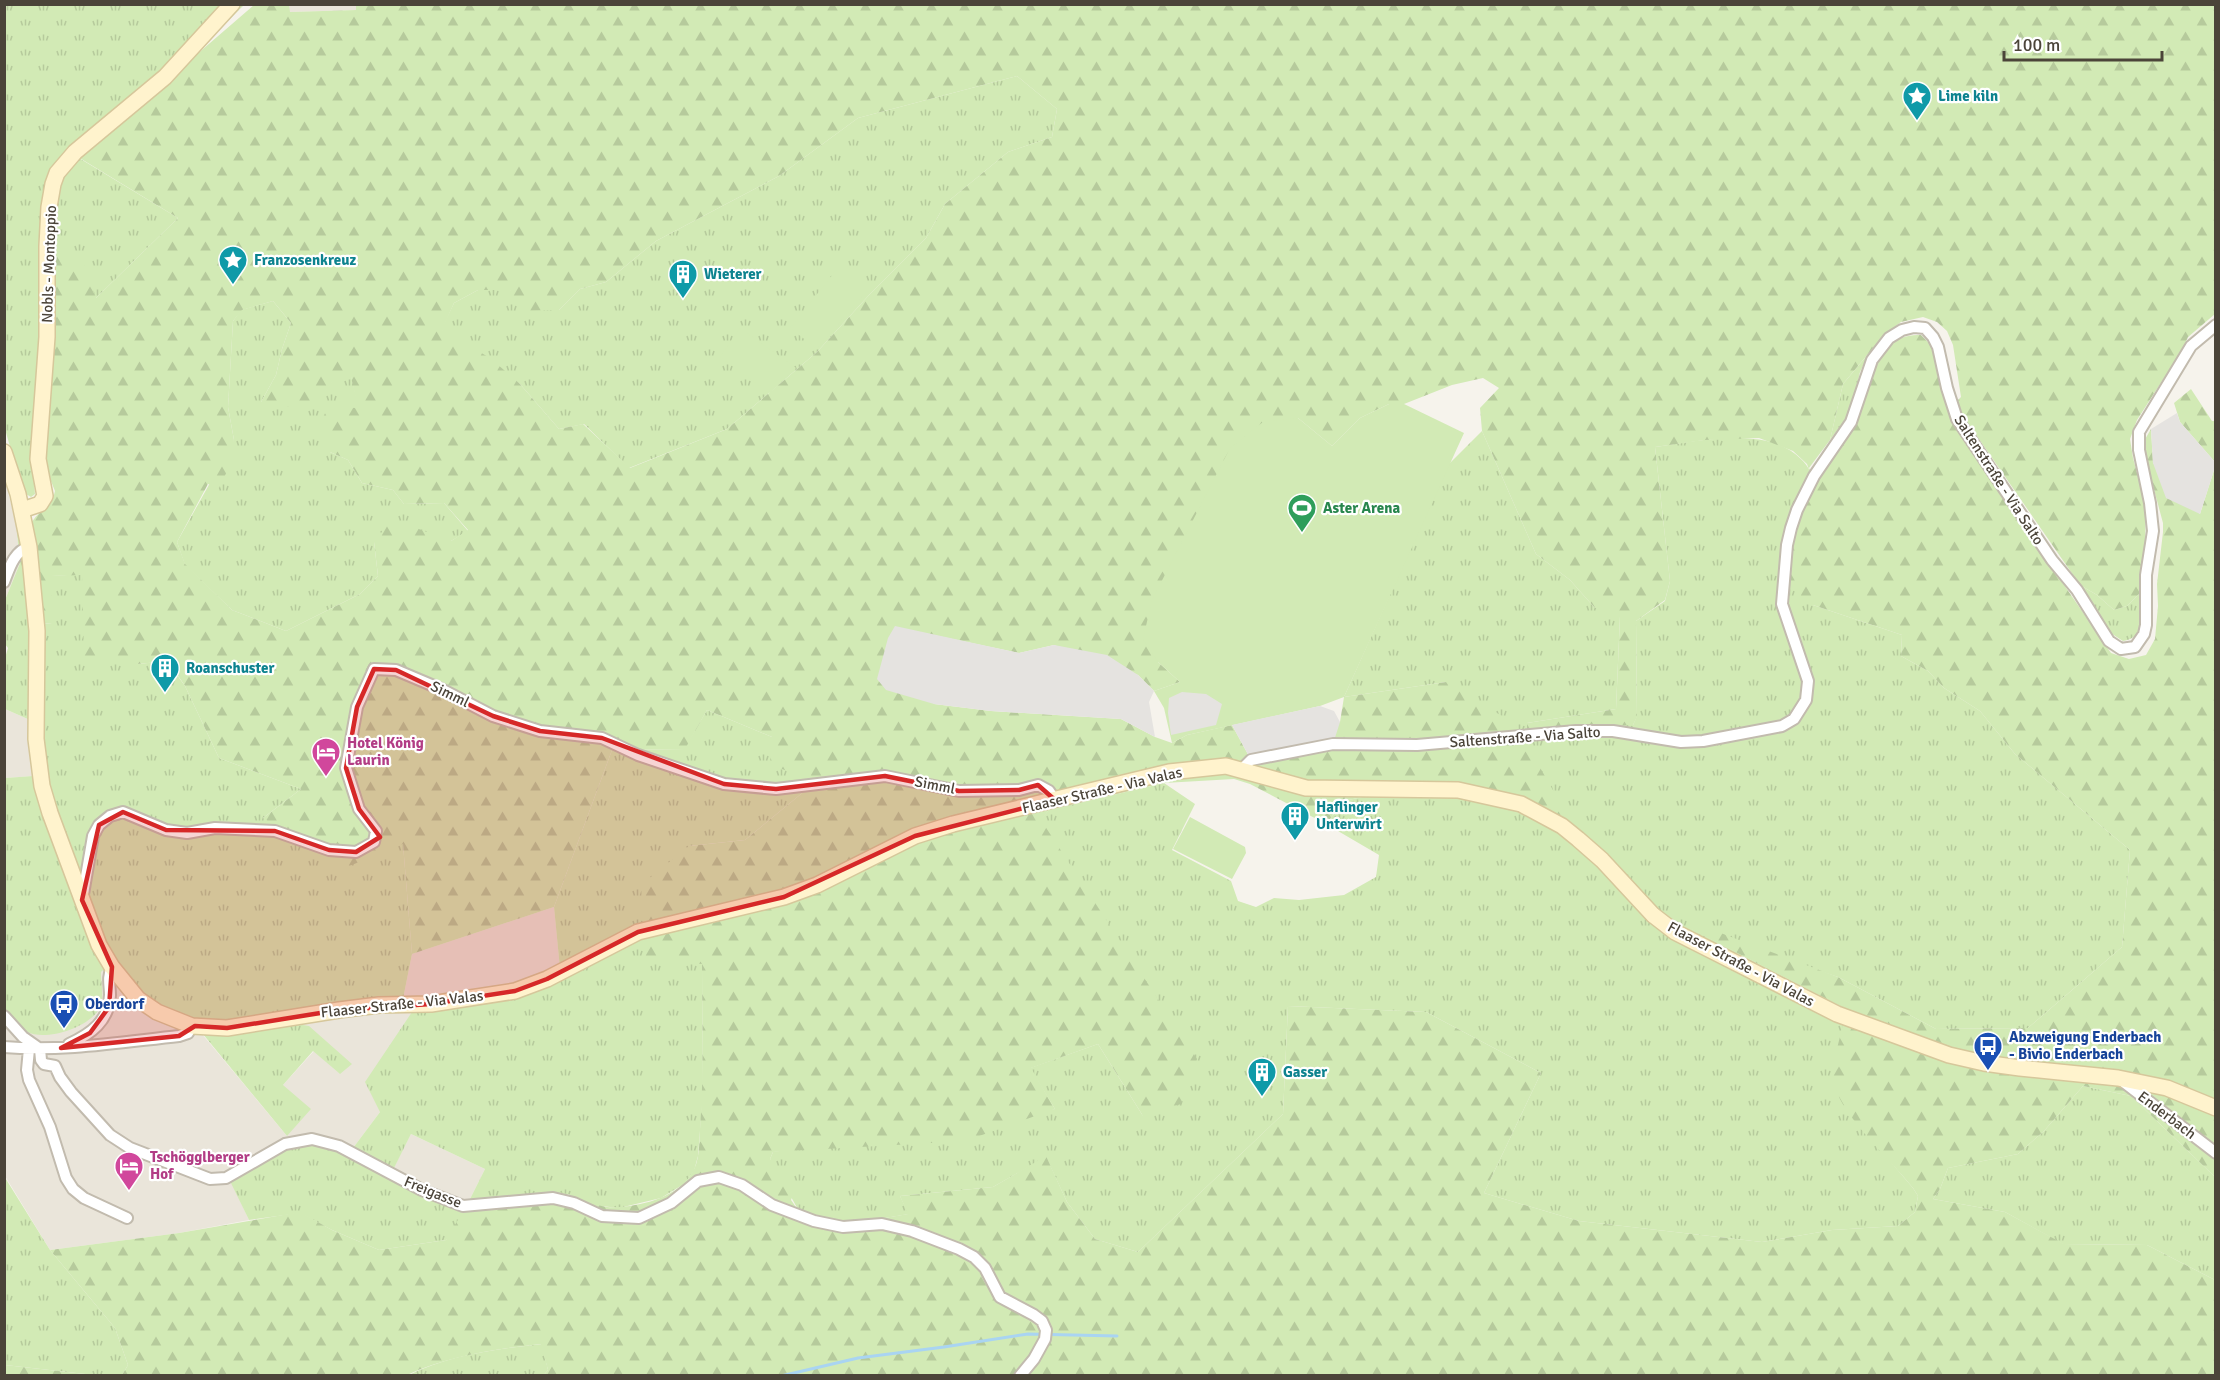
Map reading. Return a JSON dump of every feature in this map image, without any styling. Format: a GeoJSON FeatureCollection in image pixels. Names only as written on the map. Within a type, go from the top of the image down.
{"type":"FeatureCollection","features":[{"type":"Feature","properties":{"kind":"main road","name":"Nobls - Montoppio"},"geometry":{"type":"LineString","coordinates":[[22,510],[40,504],[45,496],[38,459],[46,337],[46,246],[49,207],[57,173],[75,152],[165,77],[232,4]]}},
{"type":"Feature","properties":{"kind":"main road","name":"Flaaser Straße - Via Valas"},"geometry":{"type":"LineString","coordinates":[[4,452],[22,510],[29,548],[37,631],[36,739],[42,786],[99,945],[112,967],[138,999],[157,1012],[192,1026],[227,1028],[339,1010],[379,1005],[431,1004],[514,991],[548,980],[638,932],[784,897],[817,885],[915,836],[953,824],[1169,772],[1226,766],[1306,788],[1458,790],[1521,804],[1563,826],[1602,860],[1653,915],[1675,932],[1837,1014],[1949,1055],[1984,1063],[2118,1078],[2168,1088],[2216,1108]]}},
{"type":"Feature","properties":{"kind":"street","name":"Saltenstraße - Via Salto"},"geometry":{"type":"LineString","coordinates":[[1241,770],[1251,760],[1333,744],[1417,745],[1576,731],[1613,731],[1681,742],[1703,741],[1782,726],[1794,719],[1806,700],[1808,681],[1782,604],[1787,545],[1791,528],[1814,476],[1851,422],[1872,360],[1889,338],[1902,330],[1914,327],[1924,328],[1933,337],[1938,347],[1957,419],[2052,560],[2077,590],[2109,641],[2121,649],[2135,647],[2144,634],[2146,625],[2146,575],[2153,531],[2150,503],[2139,450],[2139,432],[2191,346],[2216,325]]}},
{"type":"Feature","properties":{"kind":"street"},"geometry":{"type":"LineString","coordinates":[[4,582],[15,557],[23,549],[29,548]]}},
{"type":"Feature","properties":{"kind":"street","name":"Simml"},"geometry":{"type":"LineString","coordinates":[[82,900],[93,836],[99,825],[110,816],[123,812],[166,830],[187,833],[215,828],[275,831],[329,850],[356,852],[374,842],[376,831],[359,809],[346,768],[357,707],[374,669],[396,670],[441,689],[493,716],[540,731],[602,738],[638,755],[724,784],[776,789],[885,776],[959,790],[1019,790],[1038,784],[1049,791],[1055,801]]}},
{"type":"Feature","properties":{"kind":"street"},"geometry":{"type":"LineString","coordinates":[[61,1048],[90,1033],[106,1016],[110,993],[108,980],[112,967]]}},
{"type":"Feature","properties":{"kind":"street"},"geometry":{"type":"LineString","coordinates":[[4,1017],[34,1049]]}},
{"type":"Feature","properties":{"kind":"street"},"geometry":{"type":"LineString","coordinates":[[4,1047],[61,1048],[179,1036],[188,1033],[192,1026]]}},
{"type":"Feature","properties":{"kind":"street"},"geometry":{"type":"LineString","coordinates":[[55,1066],[60,1059],[61,1048]]}},
{"type":"Feature","properties":{"kind":"street"},"geometry":{"type":"LineString","coordinates":[[34,1049],[27,1070],[29,1080],[50,1128],[66,1178],[84,1198],[127,1218]]}},
{"type":"Feature","properties":{"kind":"street","name":"Freigasse"},"geometry":{"type":"LineString","coordinates":[[34,1049],[44,1064],[55,1066],[71,1092],[110,1136],[130,1148],[210,1179],[226,1178],[285,1144],[312,1139],[339,1146],[422,1190],[462,1206],[554,1198],[574,1203],[602,1216],[639,1218],[671,1203],[698,1181],[719,1177],[742,1185],[772,1205],[814,1221],[843,1227],[882,1224],[912,1231],[974,1257],[985,1268],[1000,1297],[1038,1318],[1046,1330],[1042,1344],[1034,1359],[1020,1376]]}},
{"type":"Feature","properties":{"kind":"street","name":"Enderbach"},"geometry":{"type":"LineString","coordinates":[[2118,1078],[2216,1153]]}},
{"type":"Feature","properties":{"kind":"highlighted area"},"geometry":{"type":"Polygon","coordinates":[[[374,669],[396,670],[493,716],[540,731],[602,738],[724,784],[776,789],[885,776],[959,791],[1019,790],[1038,785],[1055,800],[915,836],[784,897],[638,932],[547,979],[515,991],[431,1004],[339,1010],[227,1028],[195,1026],[179,1036],[61,1048],[90,1033],[109,1007],[112,967],[82,900],[99,825],[123,812],[166,830],[275,831],[329,850],[356,852],[380,837],[359,809],[346,768],[357,707],[374,669]]]}},
{"type":"Feature","properties":{"kind":"shaded area"},"geometry":{"type":"Polygon","coordinates":[[[289,5],[356,5],[356,10],[289,12],[289,5]]]}},
{"type":"Feature","properties":{"kind":"shaded area"},"geometry":{"type":"Polygon","coordinates":[[[2177,413],[2180,422],[2215,462],[2200,514],[2166,498],[2153,463],[2151,429],[2177,413]]]}},
{"type":"Feature","properties":{"kind":"shaded area"},"geometry":{"type":"Polygon","coordinates":[[[4,477],[16,524],[20,563],[5,600],[4,477]]]}},
{"type":"Feature","properties":{"kind":"shaded area"},"geometry":{"type":"Polygon","coordinates":[[[895,626],[1019,653],[1054,645],[1107,655],[1138,675],[1154,691],[1149,702],[1155,737],[1121,719],[991,711],[934,704],[886,690],[877,679],[888,638],[895,626]]]}},
{"type":"Feature","properties":{"kind":"shaded area"},"geometry":{"type":"Polygon","coordinates":[[[1182,692],[1206,694],[1222,704],[1216,725],[1171,735],[1168,713],[1169,698],[1182,692]]]}},
{"type":"Feature","properties":{"kind":"shaded area"},"geometry":{"type":"Polygon","coordinates":[[[1320,706],[1334,711],[1340,722],[1333,744],[1251,760],[1232,725],[1320,706]]]}},
{"type":"Feature","properties":{"kind":"shaded area"},"geometry":{"type":"Polygon","coordinates":[[[5,709],[30,720],[34,776],[5,778],[5,709]]]}},
{"type":"Feature","properties":{"kind":"shaded area"},"geometry":{"type":"Polygon","coordinates":[[[554,907],[561,979],[533,993],[412,1012],[380,1112],[347,1156],[231,1181],[249,1220],[179,1233],[50,1250],[5,1176],[5,1009],[18,1026],[102,998],[101,972],[113,962],[157,1005],[187,1016],[287,1136],[283,1085],[314,1051],[340,1074],[297,1024],[297,1009],[403,999],[412,954],[554,907]]]}},
{"type":"Feature","properties":{"kind":"shaded area"},"geometry":{"type":"Polygon","coordinates":[[[411,1134],[485,1169],[468,1203],[389,1177],[411,1134]]]}},
{"type":"Feature","properties":{"kind":"green space"},"geometry":{"type":"Polygon","coordinates":[[[356,4],[2215,5],[2215,314],[2188,337],[2137,420],[2130,439],[2146,506],[2145,552],[2140,593],[2127,606],[2114,610],[2097,595],[2080,585],[1963,416],[1957,401],[1961,397],[1953,345],[1947,331],[1937,322],[1923,317],[1901,322],[1883,336],[1843,384],[1830,440],[1809,468],[1812,473],[1823,472],[1845,441],[1857,421],[1871,380],[1884,353],[1893,343],[1905,337],[1921,335],[1934,348],[1943,394],[1949,409],[2044,556],[2111,653],[2129,659],[2146,655],[2155,639],[2158,606],[2157,584],[2163,523],[2149,471],[2144,441],[2151,429],[2153,463],[2200,514],[2215,467],[2215,1177],[2131,1096],[2083,1086],[2044,1131],[2018,1154],[1948,1168],[1940,1189],[1933,1199],[2005,1212],[2064,1244],[2147,1245],[2215,1280],[2215,1375],[543,1376],[548,1370],[541,1344],[456,1358],[407,1375],[122,1375],[128,1365],[115,1328],[50,1250],[179,1233],[300,1212],[332,1230],[379,1250],[446,1240],[468,1203],[500,1202],[533,1194],[554,1192],[570,1195],[593,1204],[620,1207],[651,1201],[678,1188],[692,1173],[699,1152],[702,964],[645,959],[641,885],[689,846],[745,840],[801,794],[809,780],[770,764],[772,737],[707,710],[685,749],[612,750],[554,907],[412,954],[403,844],[342,869],[263,818],[301,789],[219,758],[185,686],[168,661],[138,664],[84,656],[82,575],[52,576],[52,624],[42,623],[32,522],[51,503],[55,491],[44,464],[52,254],[84,264],[96,298],[178,218],[78,157],[254,5],[289,5],[290,12],[356,10],[356,4]],[[1017,76],[858,118],[779,176],[656,241],[606,282],[580,289],[559,310],[520,311],[510,290],[478,290],[454,303],[442,330],[490,358],[520,384],[559,429],[583,424],[630,468],[727,429],[817,352],[926,238],[945,204],[1008,152],[1052,137],[1057,109],[1017,76]],[[273,301],[242,310],[233,321],[228,407],[234,440],[230,465],[219,488],[208,484],[177,542],[185,564],[232,610],[286,631],[360,594],[378,576],[374,542],[392,519],[451,541],[468,530],[444,503],[404,504],[393,490],[362,483],[348,460],[330,452],[319,426],[328,407],[358,408],[351,377],[333,381],[317,403],[265,410],[261,402],[276,375],[291,323],[273,301]],[[1483,378],[1452,385],[1404,404],[1389,404],[1360,418],[1332,446],[1298,418],[1158,662],[1180,682],[1154,691],[1138,675],[1054,645],[1019,653],[895,627],[934,704],[991,711],[1121,719],[1155,737],[1172,743],[1187,735],[1232,725],[1251,760],[1340,722],[1344,697],[1446,682],[1515,724],[1577,832],[1476,789],[1404,797],[1362,797],[1344,801],[1326,824],[1250,784],[1234,779],[1164,783],[1049,810],[1041,820],[1197,1059],[1181,1104],[1143,1116],[1098,1044],[1031,1068],[1055,1109],[965,1141],[773,1152],[770,1159],[796,1188],[791,1200],[800,1213],[849,1224],[908,1214],[900,1196],[993,1187],[1046,1156],[1067,1202],[1095,1239],[1138,1252],[1283,1114],[1288,1006],[1426,1012],[1541,1073],[1484,1193],[1579,1221],[1762,1242],[1832,1230],[1898,1226],[1915,1212],[1918,1196],[1913,1188],[1853,1119],[1836,1090],[1833,1069],[1846,1009],[1689,928],[1694,923],[1838,977],[1936,1029],[2028,1028],[2122,947],[2130,850],[2015,754],[1980,711],[1944,688],[1928,671],[1901,656],[1902,635],[1813,605],[1789,587],[1790,548],[1814,484],[1807,464],[1793,451],[1759,438],[1705,440],[1655,447],[1670,581],[1665,600],[1636,621],[1637,717],[1633,725],[1527,729],[1527,723],[1616,709],[1620,617],[1613,617],[1594,607],[1570,580],[1536,554],[1482,431],[1480,408],[1499,388],[1483,378]]]}},
{"type":"Feature","properties":{"kind":"green space"},"geometry":{"type":"Polygon","coordinates":[[[5,5],[244,5],[158,89],[79,158],[178,218],[96,298],[42,334],[33,470],[35,494],[31,497],[26,494],[18,468],[16,468],[5,429],[5,5]]]}},
{"type":"Feature","properties":{"kind":"green space"},"geometry":{"type":"Polygon","coordinates":[[[1017,76],[1057,109],[1052,137],[1008,152],[945,204],[926,238],[817,352],[727,429],[629,468],[584,424],[559,429],[520,384],[441,330],[454,303],[478,290],[510,290],[559,310],[580,289],[606,282],[656,241],[779,176],[858,118],[1017,76]]]}},
{"type":"Feature","properties":{"kind":"green space"},"geometry":{"type":"Polygon","coordinates":[[[837,269],[863,295],[817,349],[790,328],[837,269]]]}},
{"type":"Feature","properties":{"kind":"green space"},"geometry":{"type":"Polygon","coordinates":[[[273,301],[291,323],[276,375],[261,402],[316,403],[333,380],[351,376],[359,408],[330,452],[348,460],[362,483],[393,490],[404,504],[444,503],[468,531],[451,541],[374,542],[378,576],[360,594],[286,631],[232,610],[185,565],[177,542],[234,440],[228,407],[233,321],[241,310],[273,301]]]}},
{"type":"Feature","properties":{"kind":"green space"},"geometry":{"type":"Polygon","coordinates":[[[740,328],[796,368],[770,393],[720,357],[740,328]]]}},
{"type":"Feature","properties":{"kind":"green space"},"geometry":{"type":"Polygon","coordinates":[[[1869,353],[1860,372],[1853,403],[1844,421],[1830,440],[1843,384],[1869,353]]]}},
{"type":"Feature","properties":{"kind":"green space"},"geometry":{"type":"Polygon","coordinates":[[[2191,389],[2212,421],[2215,421],[2215,462],[2180,422],[2174,403],[2191,389]]]}},
{"type":"Feature","properties":{"kind":"green space","name":"Aster Arena"},"geometry":{"type":"Polygon","coordinates":[[[1389,404],[1404,404],[1464,433],[1344,697],[1320,706],[1187,735],[1172,743],[1164,708],[1154,691],[1180,682],[1158,662],[1143,639],[1152,600],[1230,448],[1263,422],[1298,418],[1332,446],[1360,418],[1389,404]]]}},
{"type":"Feature","properties":{"kind":"green space"},"geometry":{"type":"Polygon","coordinates":[[[1482,431],[1536,554],[1570,580],[1594,607],[1620,616],[1616,709],[1527,723],[1633,725],[1637,716],[1636,621],[1665,601],[1670,581],[1655,447],[1732,438],[1770,442],[1787,448],[1801,459],[1808,467],[1811,476],[1813,605],[1902,635],[1901,656],[1928,671],[1944,688],[1980,711],[2015,754],[2130,850],[2122,947],[2028,1028],[1936,1029],[1838,977],[1690,928],[1846,1009],[1844,1027],[1878,1147],[1918,1196],[1915,1212],[1898,1226],[1832,1230],[1762,1242],[1579,1221],[1484,1193],[1541,1073],[1426,1012],[1288,1006],[1283,1114],[1138,1252],[1095,1239],[1067,1202],[1046,1157],[993,1187],[900,1196],[909,1214],[849,1224],[800,1213],[770,1159],[773,1152],[1055,1109],[1030,1068],[1098,1044],[1143,1116],[1040,820],[1049,810],[1164,783],[1195,804],[1172,850],[1231,881],[1238,901],[1256,907],[1274,898],[1299,900],[1344,895],[1376,877],[1379,855],[1326,824],[1344,801],[1362,797],[1446,682],[1344,697],[1448,465],[1482,431]]]}},
{"type":"Feature","properties":{"kind":"green space"},"geometry":{"type":"Polygon","coordinates":[[[32,522],[42,623],[52,624],[52,576],[83,574],[138,664],[167,661],[185,686],[219,758],[301,789],[263,818],[403,844],[412,954],[403,999],[297,1009],[297,1024],[309,1026],[352,1064],[340,1074],[313,1051],[283,1085],[311,1109],[287,1136],[188,1016],[157,1005],[136,990],[113,962],[101,972],[101,1005],[97,1013],[69,1030],[36,1035],[20,1028],[5,1009],[5,778],[33,776],[30,720],[5,709],[5,658],[8,648],[5,644],[5,600],[20,563],[16,524],[32,522]]]}},
{"type":"Feature","properties":{"kind":"green space"},"geometry":{"type":"Polygon","coordinates":[[[2080,585],[2097,595],[2114,610],[2127,606],[2140,593],[2142,616],[2140,629],[2136,635],[2123,641],[2109,632],[2080,585]]]}},
{"type":"Feature","properties":{"kind":"green space"},"geometry":{"type":"Polygon","coordinates":[[[707,710],[772,737],[809,780],[801,794],[745,840],[689,846],[702,963],[703,1093],[698,1156],[694,1171],[684,1184],[661,1198],[619,1208],[592,1205],[568,1194],[532,1194],[500,1202],[446,1240],[379,1250],[332,1230],[300,1213],[249,1220],[230,1181],[286,1148],[313,1143],[347,1156],[380,1112],[365,1082],[412,1012],[533,993],[561,979],[554,907],[612,750],[684,749],[707,710]],[[411,1134],[390,1176],[468,1203],[485,1169],[411,1134]]]}},
{"type":"Feature","properties":{"kind":"green space"},"geometry":{"type":"Polygon","coordinates":[[[1190,817],[1245,847],[1246,853],[1232,879],[1173,849],[1190,817]]]}},
{"type":"Feature","properties":{"kind":"green space"},"geometry":{"type":"Polygon","coordinates":[[[2083,1086],[2131,1096],[2215,1177],[2215,1280],[2147,1245],[2063,1244],[2005,1212],[1933,1199],[1940,1189],[1948,1168],[2018,1154],[2044,1131],[2083,1086]]]}},
{"type":"Feature","properties":{"kind":"green space"},"geometry":{"type":"Polygon","coordinates":[[[4,1176],[50,1250],[115,1328],[128,1365],[122,1375],[94,1375],[5,1365],[4,1176]]]}},
{"type":"Feature","properties":{"kind":"green space"},"geometry":{"type":"Polygon","coordinates":[[[542,1344],[548,1370],[543,1376],[407,1376],[456,1358],[542,1344]]]}},
{"type":"Feature","properties":{"kind":"green space"},"geometry":{"type":"Polygon","coordinates":[[[5,1365],[94,1375],[7,1375],[5,1365]]]}},
{"type":"Feature","properties":{"kind":"waterway"},"geometry":{"type":"LineString","coordinates":[[781,1376],[858,1358],[1028,1334],[1117,1336]]}},
{"type":"Feature","properties":{"kind":"place","name":"Lime kiln"},"geometry":{"type":"Point","coordinates":[1917,122]}},
{"type":"Feature","properties":{"kind":"place","name":"Franzosenkreuz"},"geometry":{"type":"Point","coordinates":[233,286]}},
{"type":"Feature","properties":{"kind":"place","name":"Wieterer"},"geometry":{"type":"Point","coordinates":[683,300]}},
{"type":"Feature","properties":{"kind":"place","name":"Aster Arena"},"geometry":{"type":"Point","coordinates":[1302,534]}},
{"type":"Feature","properties":{"kind":"place","name":"Roanschuster"},"geometry":{"type":"Point","coordinates":[165,694]}},
{"type":"Feature","properties":{"kind":"place","name":"Hotel König Laurin"},"geometry":{"type":"Point","coordinates":[326,778]}},
{"type":"Feature","properties":{"kind":"place","name":"Haflinger Unterwirt"},"geometry":{"type":"Point","coordinates":[1295,842]}},
{"type":"Feature","properties":{"kind":"place","name":"Oberdorf"},"geometry":{"type":"Point","coordinates":[64,1030]}},
{"type":"Feature","properties":{"kind":"place","name":"Abzweigung Enderbach - Bivio Enderbach"},"geometry":{"type":"Point","coordinates":[1988,1072]}},
{"type":"Feature","properties":{"kind":"place","name":"Gasser"},"geometry":{"type":"Point","coordinates":[1262,1098]}},
{"type":"Feature","properties":{"kind":"place","name":"Tschögglberger Hof"},"geometry":{"type":"Point","coordinates":[129,1192]}}]}
